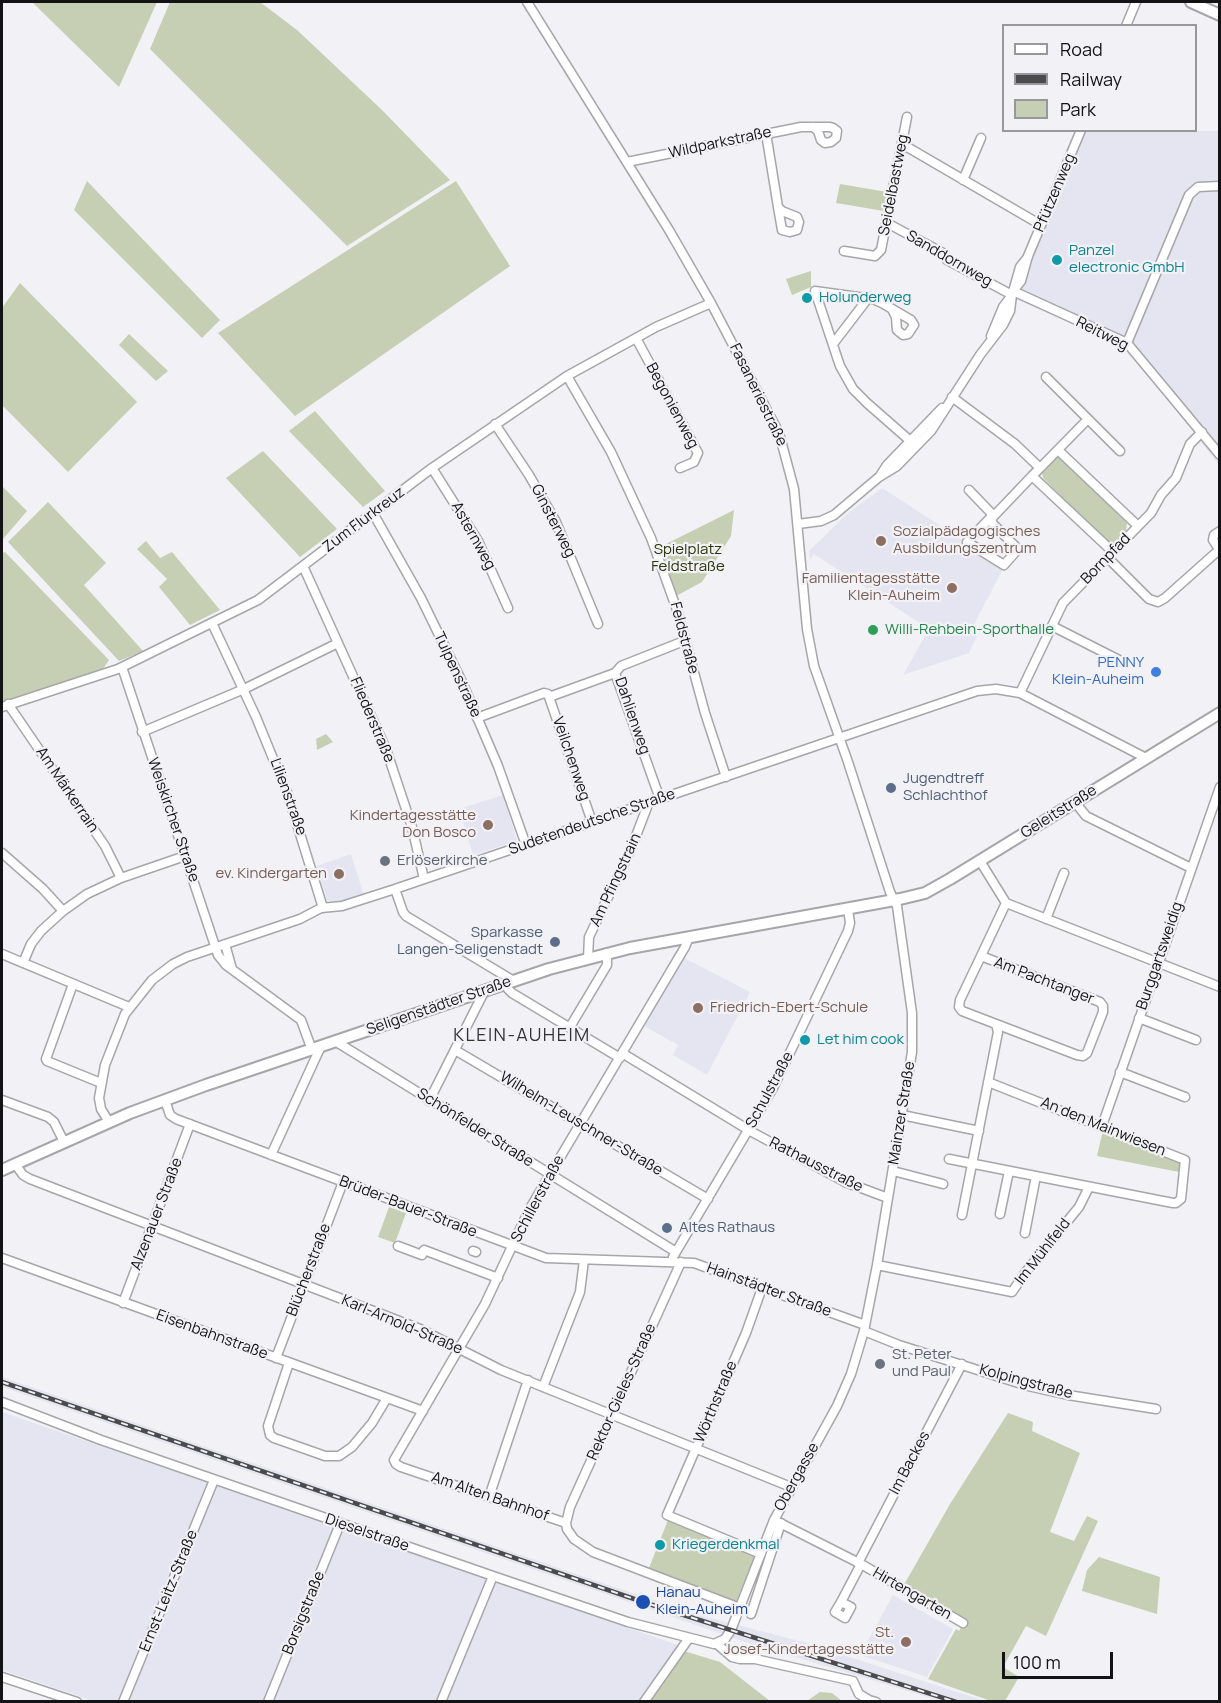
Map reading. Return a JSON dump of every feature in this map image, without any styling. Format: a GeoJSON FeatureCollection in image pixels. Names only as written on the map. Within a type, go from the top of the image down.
{"type":"FeatureCollection","features":[{"type":"Feature","properties":{"kind":"main road"},"geometry":{"type":"LineString","coordinates":[[1191,2],[1220,15]]}},
{"type":"Feature","properties":{"kind":"main road","name":"Geleitstraße"},"geometry":{"type":"LineString","coordinates":[[894,900],[930,890],[1220,713]]}},
{"type":"Feature","properties":{"kind":"main road","name":"Seligenstädter Straße"},"geometry":{"type":"LineString","coordinates":[[2,1170],[109,1122],[165,1100],[508,982],[607,953],[894,900]]}},
{"type":"Feature","properties":{"kind":"street","name":"Fasaneriestraße"},"geometry":{"type":"LineString","coordinates":[[527,2],[627,162],[711,303],[779,433],[792,478],[811,654],[894,900]]}},
{"type":"Feature","properties":{"kind":"street"},"geometry":{"type":"LineString","coordinates":[[1127,24],[1136,2]]}},
{"type":"Feature","properties":{"kind":"street","name":"Seidelbastweg"},"geometry":{"type":"LineString","coordinates":[[844,251],[875,256],[881,250],[907,117]]}},
{"type":"Feature","properties":{"kind":"street","name":"Wildparkstraße"},"geometry":{"type":"LineString","coordinates":[[627,162],[801,126],[813,127]]}},
{"type":"Feature","properties":{"kind":"street","name":"Pfützenweg"},"geometry":{"type":"LineString","coordinates":[[798,524],[812,523],[834,515],[879,477],[887,465],[913,443],[949,400],[1003,325],[1010,311],[1012,293],[1021,281],[1028,256],[1080,132]]}},
{"type":"Feature","properties":{"kind":"street"},"geometry":{"type":"LineString","coordinates":[[766,133],[778,207]]}},
{"type":"Feature","properties":{"kind":"street"},"geometry":{"type":"LineString","coordinates":[[963,180],[981,138]]}},
{"type":"Feature","properties":{"kind":"street"},"geometry":{"type":"LineString","coordinates":[[902,144],[1041,225]]}},
{"type":"Feature","properties":{"kind":"street"},"geometry":{"type":"LineString","coordinates":[[1127,343],[1189,195],[1198,187],[1220,186]]}},
{"type":"Feature","properties":{"kind":"street","name":"Sanddornweg"},"geometry":{"type":"LineString","coordinates":[[887,223],[943,253],[947,260],[1012,293]]}},
{"type":"Feature","properties":{"kind":"street"},"geometry":{"type":"LineString","coordinates":[[892,309],[869,297],[815,291],[844,373],[856,393],[913,443]]}},
{"type":"Feature","properties":{"kind":"street","name":"Reitweg"},"geometry":{"type":"LineString","coordinates":[[1012,293],[1127,343],[1220,455]]}},
{"type":"Feature","properties":{"kind":"street"},"geometry":{"type":"LineString","coordinates":[[833,344],[869,297]]}},
{"type":"Feature","properties":{"kind":"street","name":"Zum Flurkreuz"},"geometry":{"type":"LineString","coordinates":[[5,706],[122,667],[258,600],[432,468],[567,376],[673,319],[711,303]]}},
{"type":"Feature","properties":{"kind":"street","name":"Begonienweg"},"geometry":{"type":"LineString","coordinates":[[636,338],[698,453],[694,462],[680,468]]}},
{"type":"Feature","properties":{"kind":"street","name":"Feldstraße"},"geometry":{"type":"LineString","coordinates":[[567,376],[631,492],[663,570],[726,777]]}},
{"type":"Feature","properties":{"kind":"street"},"geometry":{"type":"LineString","coordinates":[[1046,377],[1120,451]]}},
{"type":"Feature","properties":{"kind":"street"},"geometry":{"type":"LineString","coordinates":[[949,400],[1016,444],[1040,468]]}},
{"type":"Feature","properties":{"kind":"street"},"geometry":{"type":"LineString","coordinates":[[969,490],[993,515],[993,524],[1018,549],[1004,565],[967,542],[993,515],[1088,419]]}},
{"type":"Feature","properties":{"kind":"street","name":"Ginsterweg"},"geometry":{"type":"LineString","coordinates":[[495,424],[529,475],[556,522],[598,624]]}},
{"type":"Feature","properties":{"kind":"street","name":"Bornpfad"},"geometry":{"type":"LineString","coordinates":[[1020,693],[1067,599],[1151,513],[1161,495],[1176,478],[1187,447],[1202,432]]}},
{"type":"Feature","properties":{"kind":"street"},"geometry":{"type":"LineString","coordinates":[[1058,450],[1138,526]]}},
{"type":"Feature","properties":{"kind":"street","name":"Asternweg"},"geometry":{"type":"LineString","coordinates":[[432,468],[478,541],[508,608]]}},
{"type":"Feature","properties":{"kind":"street"},"geometry":{"type":"LineString","coordinates":[[1032,476],[1111,555],[1149,599],[1158,602],[1219,549],[1213,540],[1220,531]]}},
{"type":"Feature","properties":{"kind":"street","name":"Tulpenstraße"},"geometry":{"type":"LineString","coordinates":[[372,513],[421,598],[477,718],[507,788],[526,845]]}},
{"type":"Feature","properties":{"kind":"street","name":"Fliederstraße"},"geometry":{"type":"LineString","coordinates":[[303,566],[386,749],[412,827],[424,879]]}},
{"type":"Feature","properties":{"kind":"street","name":"Lilienstraße"},"geometry":{"type":"LineString","coordinates":[[212,622],[244,690],[292,804],[323,908]]}},
{"type":"Feature","properties":{"kind":"street"},"geometry":{"type":"LineString","coordinates":[[1052,626],[1121,661]]}},
{"type":"Feature","properties":{"kind":"street","name":"Dahlienweg"},"geometry":{"type":"LineString","coordinates":[[660,799],[615,673],[621,666],[684,641]]}},
{"type":"Feature","properties":{"kind":"street"},"geometry":{"type":"LineString","coordinates":[[142,732],[244,690],[338,643]]}},
{"type":"Feature","properties":{"kind":"street","name":"Weiskircher Straße"},"geometry":{"type":"LineString","coordinates":[[122,667],[185,856],[220,946],[222,961],[301,1020],[317,1048]]}},
{"type":"Feature","properties":{"kind":"street","name":"Veilchenweg"},"geometry":{"type":"LineString","coordinates":[[549,697],[615,673]]}},
{"type":"Feature","properties":{"kind":"street","name":"Sudetendeutsche Straße"},"geometry":{"type":"LineString","coordinates":[[109,1122],[100,1105],[101,1083],[113,1042],[129,1007],[152,980],[165,969],[187,957],[300,919],[323,908],[342,906],[395,889],[977,691],[996,689],[1020,693],[1146,758]]}},
{"type":"Feature","properties":{"kind":"street","name":"Veilchenweg"},"geometry":{"type":"LineString","coordinates":[[477,718],[544,693],[549,697],[592,822]]}},
{"type":"Feature","properties":{"kind":"street","name":"Am Märkerrain"},"geometry":{"type":"LineString","coordinates":[[5,706],[105,846],[121,878]]}},
{"type":"Feature","properties":{"kind":"street","name":"Burggartsweidig"},"geometry":{"type":"LineString","coordinates":[[1102,1126],[1220,787]]}},
{"type":"Feature","properties":{"kind":"street","name":"Am Pfingstrain"},"geometry":{"type":"LineString","coordinates":[[588,958],[589,937],[632,849],[649,802]]}},
{"type":"Feature","properties":{"kind":"street"},"geometry":{"type":"LineString","coordinates":[[1075,802],[1086,816],[1191,868]]}},
{"type":"Feature","properties":{"kind":"street"},"geometry":{"type":"LineString","coordinates":[[2,853],[43,889],[63,911]]}},
{"type":"Feature","properties":{"kind":"street"},"geometry":{"type":"LineString","coordinates":[[23,963],[38,935],[63,911],[87,894],[121,878],[185,856]]}},
{"type":"Feature","properties":{"kind":"street"},"geometry":{"type":"LineString","coordinates":[[980,861],[1006,903],[1220,987]]}},
{"type":"Feature","properties":{"kind":"street"},"geometry":{"type":"LineString","coordinates":[[1046,920],[1064,873]]}},
{"type":"Feature","properties":{"kind":"street","name":"Rathausstraße"},"geometry":{"type":"LineString","coordinates":[[395,889],[406,916],[508,982],[508,989],[512,993],[749,1130],[845,1182],[888,1198]]}},
{"type":"Feature","properties":{"kind":"street","name":"Mainzer Straße"},"geometry":{"type":"LineString","coordinates":[[865,1328],[912,1052],[913,1031],[897,906],[894,900]]}},
{"type":"Feature","properties":{"kind":"street"},"geometry":{"type":"LineString","coordinates":[[962,1215],[998,1032],[996,1024],[962,1011],[959,1007],[960,1000],[1006,903]]}},
{"type":"Feature","properties":{"kind":"street","name":"Schulstraße"},"geometry":{"type":"LineString","coordinates":[[670,1262],[773,1088],[848,931],[850,923],[848,909]]}},
{"type":"Feature","properties":{"kind":"street","name":"Schillerstraße"},"geometry":{"type":"LineString","coordinates":[[396,1464],[395,1457],[460,1349],[498,1278],[523,1221],[689,938]]}},
{"type":"Feature","properties":{"kind":"street"},"geometry":{"type":"LineString","coordinates":[[570,1028],[607,964],[607,953]]}},
{"type":"Feature","properties":{"kind":"street"},"geometry":{"type":"LineString","coordinates":[[2,954],[129,1007]]}},
{"type":"Feature","properties":{"kind":"street","name":"Am Pachtanger"},"geometry":{"type":"LineString","coordinates":[[981,956],[1100,1002],[1104,1008],[1087,1053],[1083,1056],[1077,1056],[996,1024]]}},
{"type":"Feature","properties":{"kind":"street"},"geometry":{"type":"LineString","coordinates":[[73,984],[46,1059],[101,1083]]}},
{"type":"Feature","properties":{"kind":"street"},"geometry":{"type":"LineString","coordinates":[[429,1101],[485,990]]}},
{"type":"Feature","properties":{"kind":"street"},"geometry":{"type":"LineString","coordinates":[[1139,1018],[1196,1040]]}},
{"type":"Feature","properties":{"kind":"street","name":"Schönfelder Straße"},"geometry":{"type":"LineString","coordinates":[[335,1041],[676,1252]]}},
{"type":"Feature","properties":{"kind":"street"},"geometry":{"type":"LineString","coordinates":[[271,1155],[317,1048]]}},
{"type":"Feature","properties":{"kind":"street","name":"Wilhelm-Leuschner-Straße"},"geometry":{"type":"LineString","coordinates":[[455,1050],[580,1124],[709,1196]]}},
{"type":"Feature","properties":{"kind":"street"},"geometry":{"type":"LineString","coordinates":[[1120,1072],[1185,1096]]}},
{"type":"Feature","properties":{"kind":"street","name":"An den Mainwiesen"},"geometry":{"type":"LineString","coordinates":[[988,1082],[1185,1160],[1182,1196],[1176,1203],[1089,1187]]}},
{"type":"Feature","properties":{"kind":"street"},"geometry":{"type":"LineString","coordinates":[[2,1100],[48,1117],[54,1122],[64,1142]]}},
{"type":"Feature","properties":{"kind":"street","name":"Brüder-Bauer-Straße"},"geometry":{"type":"LineString","coordinates":[[165,1100],[172,1117],[343,1182],[414,1214],[550,1259],[670,1262]]}},
{"type":"Feature","properties":{"kind":"street"},"geometry":{"type":"LineString","coordinates":[[902,1115],[979,1131]]}},
{"type":"Feature","properties":{"kind":"street","name":"Alzenauer Straße"},"geometry":{"type":"LineString","coordinates":[[123,1303],[190,1124]]}},
{"type":"Feature","properties":{"kind":"street"},"geometry":{"type":"LineString","coordinates":[[949,1159],[1089,1187]]}},
{"type":"Feature","properties":{"kind":"street","name":"Karl-Arnold-Straße"},"geometry":{"type":"LineString","coordinates":[[15,1164],[23,1175],[30,1179],[420,1329],[491,1365],[791,1487]]}},
{"type":"Feature","properties":{"kind":"street"},"geometry":{"type":"LineString","coordinates":[[893,1171],[943,1184]]}},
{"type":"Feature","properties":{"kind":"street"},"geometry":{"type":"LineString","coordinates":[[1000,1214],[1009,1171]]}},
{"type":"Feature","properties":{"kind":"street"},"geometry":{"type":"LineString","coordinates":[[1025,1233],[1036,1176]]}},
{"type":"Feature","properties":{"kind":"street","name":"Blücherstraße"},"geometry":{"type":"LineString","coordinates":[[276,1358],[343,1182]]}},
{"type":"Feature","properties":{"kind":"street","name":"Im Mühlfeld"},"geometry":{"type":"LineString","coordinates":[[877,1265],[1012,1292],[1079,1207],[1089,1187]]}},
{"type":"Feature","properties":{"kind":"street"},"geometry":{"type":"LineString","coordinates":[[398,1246],[422,1255],[425,1248],[464,1262],[498,1278]]}},
{"type":"Feature","properties":{"kind":"street","name":"Eisenbahnstraße"},"geometry":{"type":"LineString","coordinates":[[2,1258],[423,1411]]}},
{"type":"Feature","properties":{"kind":"street"},"geometry":{"type":"LineString","coordinates":[[543,1387],[580,1292],[584,1260]]}},
{"type":"Feature","properties":{"kind":"street","name":"Hainstädter Straße"},"geometry":{"type":"LineString","coordinates":[[670,1262],[699,1265],[865,1328]]}},
{"type":"Feature","properties":{"kind":"street","name":"Rektor-Gieles-Straße"},"geometry":{"type":"LineString","coordinates":[[566,1523],[570,1507],[681,1262]]}},
{"type":"Feature","properties":{"kind":"street","name":"Wörthstraße"},"geometry":{"type":"LineString","coordinates":[[761,1554],[667,1515],[746,1333],[762,1288]]}},
{"type":"Feature","properties":{"kind":"street","name":"Kolpingstraße"},"geometry":{"type":"LineString","coordinates":[[865,1328],[899,1345],[1012,1381],[1048,1391],[1156,1409]]}},
{"type":"Feature","properties":{"kind":"street","name":"Obergasse"},"geometry":{"type":"LineString","coordinates":[[751,1614],[778,1521],[791,1487],[841,1396],[865,1328]]}},
{"type":"Feature","properties":{"kind":"street"},"geometry":{"type":"LineString","coordinates":[[289,1363],[268,1426],[270,1435],[274,1438],[325,1456],[339,1456],[349,1450],[359,1439],[377,1416],[387,1398]]}},
{"type":"Feature","properties":{"kind":"street","name":"Im Backes"},"geometry":{"type":"LineString","coordinates":[[860,1564],[962,1364]]}},
{"type":"Feature","properties":{"kind":"street"},"geometry":{"type":"LineString","coordinates":[[489,1497],[528,1380]]}},
{"type":"Feature","properties":{"kind":"street","name":"Dieselstraße"},"geometry":{"type":"LineString","coordinates":[[2,1402],[214,1480],[628,1622],[717,1644],[732,1657],[755,1659],[853,1681],[859,1694],[868,1700],[876,1701]]}},
{"type":"Feature","properties":{"kind":"street","name":"Am Alten Bahnhof"},"geometry":{"type":"LineString","coordinates":[[396,1464],[566,1523],[567,1530],[574,1539],[592,1552],[740,1608]]}},
{"type":"Feature","properties":{"kind":"street","name":"Ernst-Leitz-Straße"},"geometry":{"type":"LineString","coordinates":[[123,1701],[214,1480]]}},
{"type":"Feature","properties":{"kind":"street","name":"Obergasse"},"geometry":{"type":"LineString","coordinates":[[717,1644],[725,1639],[731,1630],[761,1554],[778,1521]]}},
{"type":"Feature","properties":{"kind":"street","name":"Hirtengarten"},"geometry":{"type":"LineString","coordinates":[[778,1521],[860,1564],[963,1623]]}},
{"type":"Feature","properties":{"kind":"street","name":"Borsigstraße"},"geometry":{"type":"LineString","coordinates":[[268,1701],[340,1524]]}},
{"type":"Feature","properties":{"kind":"street","name":"Hirtengarten"},"geometry":{"type":"LineString","coordinates":[[841,1602],[860,1564]]}},
{"type":"Feature","properties":{"kind":"street"},"geometry":{"type":"LineString","coordinates":[[441,1701],[493,1576]]}},
{"type":"Feature","properties":{"kind":"street"},"geometry":{"type":"LineString","coordinates":[[644,1701],[689,1638]]}},
{"type":"Feature","properties":{"kind":"street"},"geometry":{"type":"LineString","coordinates":[[2,1677],[77,1701]]}},
{"type":"Feature","properties":{"kind":"shaded area"},"geometry":{"type":"Polygon","coordinates":[[[1219,131],[1219,465],[1135,357],[1122,346],[1016,299],[1085,132],[1219,131]]]}},
{"type":"Feature","properties":{"kind":"shaded area"},"geometry":{"type":"Polygon","coordinates":[[[882,488],[1004,567],[970,632],[977,636],[969,653],[903,675],[929,629],[814,554],[810,559],[809,551],[847,514],[882,488]]]}},
{"type":"Feature","properties":{"kind":"shaded area","name":"Kindertagesstätte Don Bosco"},"geometry":{"type":"Polygon","coordinates":[[[503,795],[517,841],[473,855],[459,809],[503,795]]]}},
{"type":"Feature","properties":{"kind":"shaded area","name":"ev. Kindergarten"},"geometry":{"type":"Polygon","coordinates":[[[351,854],[364,896],[338,903],[327,900],[317,866],[351,854]]]}},
{"type":"Feature","properties":{"kind":"shaded area","name":"Friedrich-Ebert-Schule"},"geometry":{"type":"Polygon","coordinates":[[[684,958],[750,992],[707,1075],[673,1055],[678,1045],[644,1026],[684,958]]]}},
{"type":"Feature","properties":{"kind":"shaded area"},"geometry":{"type":"Polygon","coordinates":[[[2,1377],[638,1595],[640,1592],[645,1594],[644,1597],[699,1615],[807,1643],[984,1701],[941,1701],[742,1641],[2,1387],[2,1377]]]}},
{"type":"Feature","properties":{"kind":"shaded area"},"geometry":{"type":"Polygon","coordinates":[[[2,1412],[678,1645],[637,1702],[96,1702],[2,1670],[2,1412]]]}},
{"type":"Feature","properties":{"kind":"shaded area","name":"St. Josef-Kindertagesstätte"},"geometry":{"type":"Polygon","coordinates":[[[893,1595],[953,1629],[927,1677],[860,1655],[893,1595]]]}},
{"type":"Feature","properties":{"kind":"green space"},"geometry":{"type":"Polygon","coordinates":[[[32,2],[157,2],[119,87],[32,2]]]}},
{"type":"Feature","properties":{"kind":"green space"},"geometry":{"type":"Polygon","coordinates":[[[170,2],[260,2],[297,30],[382,110],[450,180],[347,246],[150,49],[170,2]]]}},
{"type":"Feature","properties":{"kind":"green space"},"geometry":{"type":"Polygon","coordinates":[[[87,181],[220,320],[202,338],[74,210],[87,181]]]}},
{"type":"Feature","properties":{"kind":"green space"},"geometry":{"type":"Polygon","coordinates":[[[456,181],[510,266],[295,416],[218,333],[456,181]]]}},
{"type":"Feature","properties":{"kind":"green space"},"geometry":{"type":"Polygon","coordinates":[[[840,184],[887,192],[884,211],[836,203],[840,184]]]}},
{"type":"Feature","properties":{"kind":"green space"},"geometry":{"type":"Polygon","coordinates":[[[811,271],[811,287],[792,295],[786,279],[811,271]]]}},
{"type":"Feature","properties":{"kind":"green space"},"geometry":{"type":"Polygon","coordinates":[[[20,283],[137,402],[68,472],[2,405],[2,308],[20,283]]]}},
{"type":"Feature","properties":{"kind":"green space"},"geometry":{"type":"Polygon","coordinates":[[[129,334],[168,371],[156,381],[119,345],[129,334]]]}},
{"type":"Feature","properties":{"kind":"green space"},"geometry":{"type":"Polygon","coordinates":[[[315,411],[385,491],[363,507],[289,431],[315,411]]]}},
{"type":"Feature","properties":{"kind":"green space"},"geometry":{"type":"Polygon","coordinates":[[[263,451],[337,529],[300,557],[226,478],[263,451]]]}},
{"type":"Feature","properties":{"kind":"green space"},"geometry":{"type":"Polygon","coordinates":[[[1058,457],[1127,523],[1126,531],[1115,543],[1108,543],[1043,478],[1042,471],[1058,457]]]}},
{"type":"Feature","properties":{"kind":"green space"},"geometry":{"type":"Polygon","coordinates":[[[2,486],[27,511],[3,539],[2,538],[2,486]]]}},
{"type":"Feature","properties":{"kind":"green space"},"geometry":{"type":"Polygon","coordinates":[[[48,502],[106,563],[84,585],[143,651],[119,661],[8,542],[48,502]]]}},
{"type":"Feature","properties":{"kind":"green space","name":"Spielplatz Feldstraße"},"geometry":{"type":"Polygon","coordinates":[[[734,510],[731,536],[702,582],[676,596],[660,547],[734,510]]]}},
{"type":"Feature","properties":{"kind":"green space"},"geometry":{"type":"Polygon","coordinates":[[[146,541],[160,558],[172,552],[220,610],[190,625],[159,587],[167,579],[137,549],[146,541]]]}},
{"type":"Feature","properties":{"kind":"green space"},"geometry":{"type":"Polygon","coordinates":[[[5,552],[109,660],[101,672],[2,703],[2,553],[5,552]]]}},
{"type":"Feature","properties":{"kind":"green space"},"geometry":{"type":"Polygon","coordinates":[[[326,734],[333,742],[317,750],[316,739],[326,734]]]}},
{"type":"Feature","properties":{"kind":"green space"},"geometry":{"type":"Polygon","coordinates":[[[1103,1130],[1182,1160],[1179,1172],[1097,1156],[1103,1130]]]}},
{"type":"Feature","properties":{"kind":"green space"},"geometry":{"type":"Polygon","coordinates":[[[389,1207],[406,1213],[395,1243],[378,1237],[389,1207]]]}},
{"type":"Feature","properties":{"kind":"green space"},"geometry":{"type":"Polygon","coordinates":[[[1008,1413],[1033,1422],[1032,1431],[1080,1453],[1050,1532],[1074,1541],[1087,1516],[1098,1521],[1046,1636],[1026,1626],[1003,1667],[1019,1677],[1005,1701],[991,1701],[928,1679],[956,1629],[959,1631],[965,1619],[905,1583],[950,1504],[1008,1413]]]}},
{"type":"Feature","properties":{"kind":"green space"},"geometry":{"type":"Polygon","coordinates":[[[668,1520],[755,1556],[736,1602],[649,1568],[668,1520]]]}},
{"type":"Feature","properties":{"kind":"green space"},"geometry":{"type":"Polygon","coordinates":[[[1099,1557],[1160,1577],[1157,1614],[1082,1591],[1087,1570],[1099,1557]]]}},
{"type":"Feature","properties":{"kind":"green space"},"geometry":{"type":"Polygon","coordinates":[[[684,1651],[720,1662],[770,1701],[650,1702],[684,1651]]]}},
{"type":"Feature","properties":{"kind":"green space"},"geometry":{"type":"Polygon","coordinates":[[[820,1692],[832,1693],[842,1701],[807,1701],[820,1692]]]}},
{"type":"Feature","properties":{"kind":"railway"},"geometry":{"type":"LineString","coordinates":[[2,1382],[643,1602],[956,1702]]}},
{"type":"Feature","properties":{"kind":"place","name":"Panzel electronic GmbH"},"geometry":{"type":"Point","coordinates":[1057,260]}},
{"type":"Feature","properties":{"kind":"place","name":"Holunderweg"},"geometry":{"type":"Point","coordinates":[807,298]}},
{"type":"Feature","properties":{"kind":"place","name":"Sozialpädagogisches Ausbildungszentrum"},"geometry":{"type":"Point","coordinates":[881,541]}},
{"type":"Feature","properties":{"kind":"place","name":"Familientagesstätte Klein-Auheim"},"geometry":{"type":"Point","coordinates":[952,588]}},
{"type":"Feature","properties":{"kind":"place","name":"Willi-Rehbein-Sporthalle"},"geometry":{"type":"Point","coordinates":[873,630]}},
{"type":"Feature","properties":{"kind":"place","name":"PENNY Klein-Auheim"},"geometry":{"type":"Point","coordinates":[1156,672]}},
{"type":"Feature","properties":{"kind":"place","name":"Jugendtreff Schlachthof"},"geometry":{"type":"Point","coordinates":[891,788]}},
{"type":"Feature","properties":{"kind":"place","name":"Kindertagesstätte Don Bosco"},"geometry":{"type":"Point","coordinates":[488,825]}},
{"type":"Feature","properties":{"kind":"place","name":"Erlöserkirche"},"geometry":{"type":"Point","coordinates":[385,861]}},
{"type":"Feature","properties":{"kind":"place","name":"ev. Kindergarten"},"geometry":{"type":"Point","coordinates":[339,874]}},
{"type":"Feature","properties":{"kind":"place","name":"Sparkasse Langen-Seligenstadt"},"geometry":{"type":"Point","coordinates":[555,942]}},
{"type":"Feature","properties":{"kind":"place","name":"Friedrich-Ebert-Schule"},"geometry":{"type":"Point","coordinates":[698,1008]}},
{"type":"Feature","properties":{"kind":"place","name":"Let him cook"},"geometry":{"type":"Point","coordinates":[805,1040]}},
{"type":"Feature","properties":{"kind":"place","name":"Altes Rathaus"},"geometry":{"type":"Point","coordinates":[667,1228]}},
{"type":"Feature","properties":{"kind":"place","name":"St. Peter und Paul"},"geometry":{"type":"Point","coordinates":[880,1364]}},
{"type":"Feature","properties":{"kind":"place","name":"Kriegerdenkmal"},"geometry":{"type":"Point","coordinates":[660,1545]}},
{"type":"Feature","properties":{"kind":"place","name":"Hanau Klein-Auheim"},"geometry":{"type":"Point","coordinates":[643,1602]}},
{"type":"Feature","properties":{"kind":"place","name":"St. Josef-Kindertagesstätte"},"geometry":{"type":"Point","coordinates":[906,1642]}},
{"type":"Feature","properties":{"kind":"district","name":"KLEIN-AUHEIM"},"geometry":{"type":"Point","coordinates":[522,1036]}}]}
